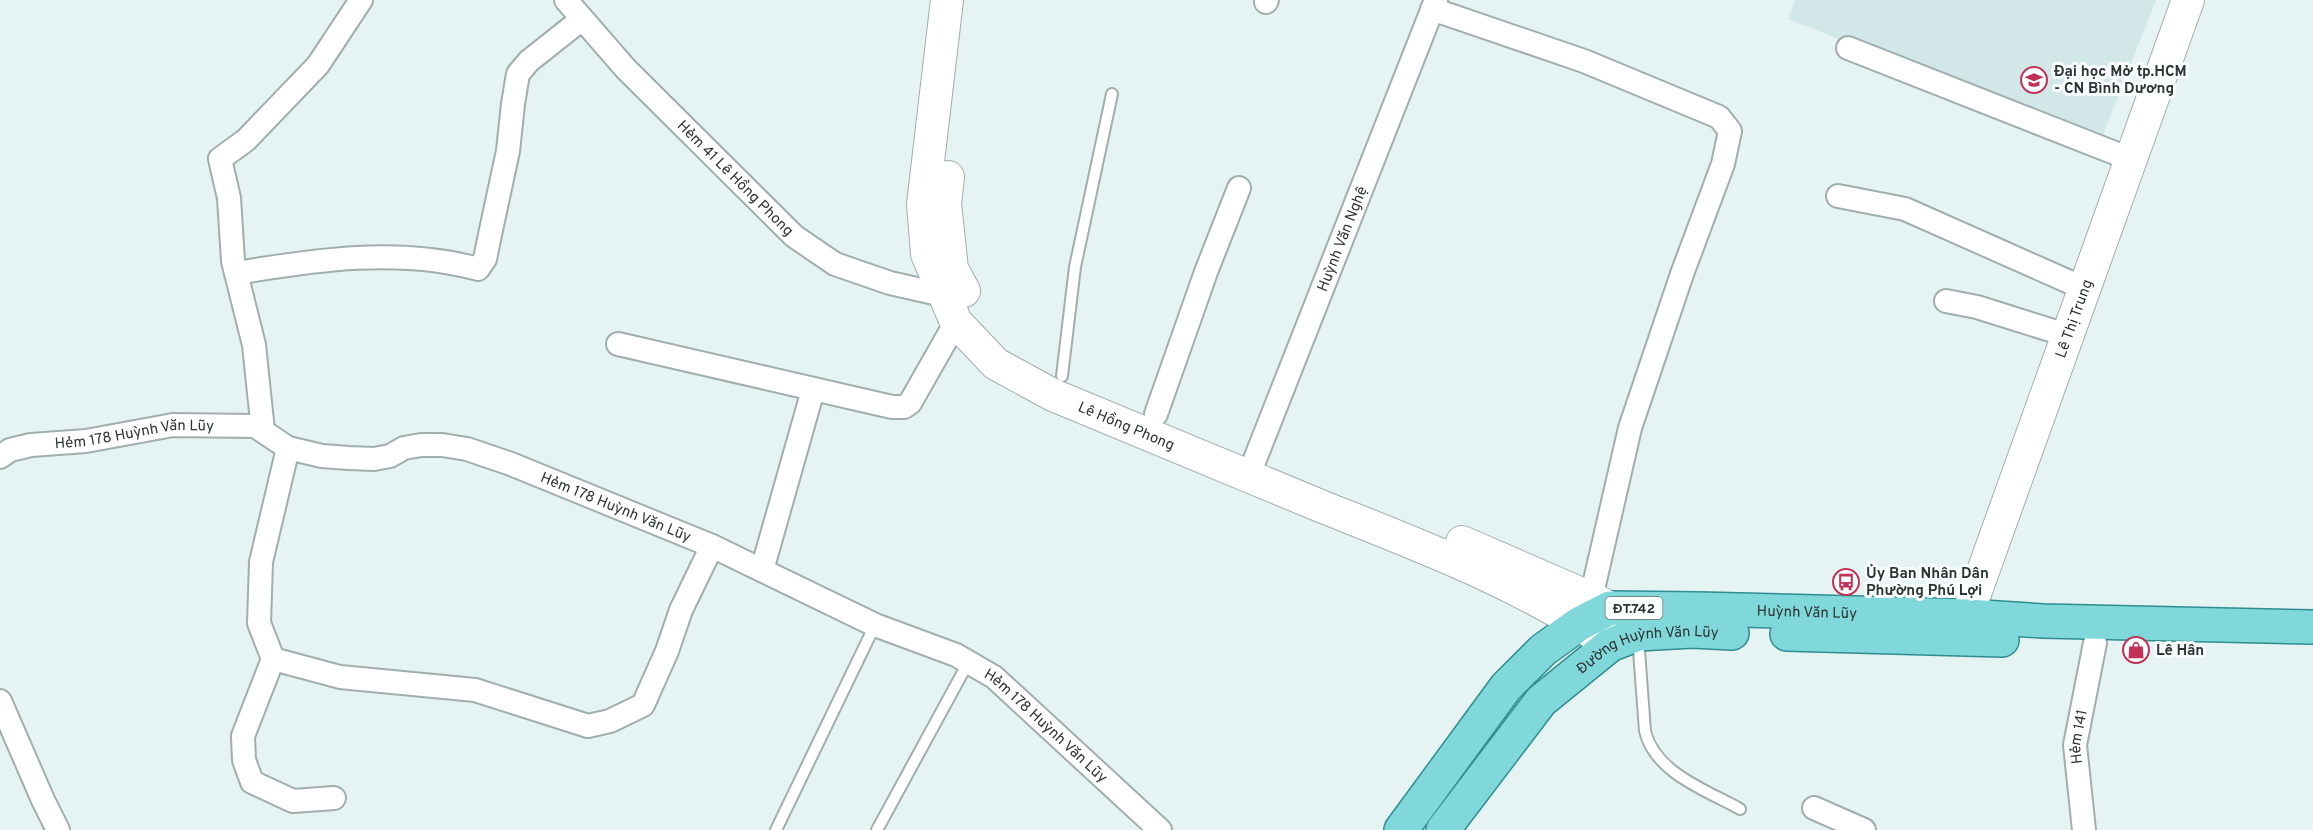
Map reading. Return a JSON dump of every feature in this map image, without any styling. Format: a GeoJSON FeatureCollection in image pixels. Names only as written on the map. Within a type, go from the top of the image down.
{"type":"FeatureCollection","features":[{"type":"Feature","properties":{"kind":"main road","name":"Huỳnh Văn Lũy"},"geometry":{"type":"LineString","coordinates":[[1594,610],[1966,628],[2095,643],[2313,646]]}},
{"type":"Feature","properties":{"kind":"main road"},"geometry":{"type":"LineString","coordinates":[[1401,830],[1506,687],[1543,650],[1594,610]]}},
{"type":"Feature","properties":{"kind":"main road","name":"Huỳnh Văn Lũy"},"geometry":{"type":"LineString","coordinates":[[1966,628],[2043,621],[2313,627]]}},
{"type":"Feature","properties":{"kind":"main road","name":"Đường Huỳnh Văn Lũy"},"geometry":{"type":"LineString","coordinates":[[1443,830],[1540,701],[1624,639],[1692,632],[1966,628]]}},
{"type":"Feature","properties":{"kind":"street"},"geometry":{"type":"LineString","coordinates":[[263,431],[254,345],[233,261],[229,198],[220,159],[246,140],[318,65],[361,0]]}},
{"type":"Feature","properties":{"kind":"street","name":"Hẻm 41 Lê Hồng Phong"},"geometry":{"type":"LineString","coordinates":[[566,0],[626,69],[794,236],[835,264],[950,309]]}},
{"type":"Feature","properties":{"kind":"street","name":"Lê Hồng Phong"},"geometry":{"type":"LineString","coordinates":[[947,0],[923,204],[927,254],[950,309],[996,364],[1053,395],[1252,467]]}},
{"type":"Feature","properties":{"kind":"street","name":"Lê Hồng Phong"},"geometry":{"type":"LineString","coordinates":[[969,0],[945,204],[952,269],[974,310],[1010,347],[1062,376],[1156,414],[1252,467],[1512,587],[1594,610],[1624,639]]}},
{"type":"Feature","properties":{"kind":"street","name":"Lê Thị Trung"},"geometry":{"type":"LineString","coordinates":[[1966,628],[2066,335],[2188,0]]}},
{"type":"Feature","properties":{"kind":"street"},"geometry":{"type":"LineString","coordinates":[[1434,5],[1584,61],[1719,117],[1730,131],[1723,164],[1682,274],[1630,428],[1594,610]]}},
{"type":"Feature","properties":{"kind":"street","name":"Huỳnh Văn Nghệ"},"geometry":{"type":"LineString","coordinates":[[1252,467],[1434,5]]}},
{"type":"Feature","properties":{"kind":"street"},"geometry":{"type":"LineString","coordinates":[[236,273],[342,257],[414,259],[460,264],[478,269],[485,260],[508,151],[518,74],[529,61],[582,19]]}},
{"type":"Feature","properties":{"kind":"street"},"geometry":{"type":"LineString","coordinates":[[1848,48],[2130,159]]}},
{"type":"Feature","properties":{"kind":"street"},"geometry":{"type":"LineString","coordinates":[[1156,414],[1206,272],[1239,188]]}},
{"type":"Feature","properties":{"kind":"street"},"geometry":{"type":"LineString","coordinates":[[1838,196],[1905,209],[2084,288]]}},
{"type":"Feature","properties":{"kind":"street"},"geometry":{"type":"LineString","coordinates":[[1946,301],[1977,307],[2066,335]]}},
{"type":"Feature","properties":{"kind":"street"},"geometry":{"type":"LineString","coordinates":[[618,344],[813,390],[892,407],[904,407],[910,403],[950,309]]}},
{"type":"Feature","properties":{"kind":"street"},"geometry":{"type":"LineString","coordinates":[[762,570],[813,390]]}},
{"type":"Feature","properties":{"kind":"street","name":"Hẻm 178 Huỳnh Văn Lũy"},"geometry":{"type":"LineString","coordinates":[[3,451],[31,445],[86,441],[173,425],[255,426],[288,448],[322,456],[374,459],[390,456],[404,448],[421,445],[442,445],[467,449],[511,464],[712,546],[875,625],[969,661],[994,677],[1160,830]]}},
{"type":"Feature","properties":{"kind":"street"},"geometry":{"type":"LineString","coordinates":[[288,448],[261,562],[260,623],[273,659],[243,736],[244,759],[252,782],[293,801],[334,798]]}},
{"type":"Feature","properties":{"kind":"street"},"geometry":{"type":"LineString","coordinates":[[273,659],[340,677],[475,690],[588,726],[610,721],[643,705],[667,651],[681,610],[712,546]]}},
{"type":"Feature","properties":{"kind":"street","name":"Hẻm 141"},"geometry":{"type":"LineString","coordinates":[[2084,830],[2075,745],[2095,643]]}},
{"type":"Feature","properties":{"kind":"street"},"geometry":{"type":"LineString","coordinates":[[0,701],[58,830]]}},
{"type":"Feature","properties":{"kind":"street"},"geometry":{"type":"LineString","coordinates":[[1814,808],[1863,830]]}},
{"type":"Feature","properties":{"kind":"lane"},"geometry":{"type":"LineString","coordinates":[[1062,376],[1075,267],[1112,94]]}},
{"type":"Feature","properties":{"kind":"lane"},"geometry":{"type":"LineString","coordinates":[[776,830],[875,625]]}},
{"type":"Feature","properties":{"kind":"lane"},"geometry":{"type":"LineString","coordinates":[[1624,639],[1648,743],[1666,766],[1740,809]]}},
{"type":"Feature","properties":{"kind":"lane"},"geometry":{"type":"LineString","coordinates":[[878,830],[969,661]]}},
{"type":"Feature","properties":{"kind":"shaded area","name":"Đại học Mở tp.HCM - CN Bình Dương"},"geometry":{"type":"Polygon","coordinates":[[[1795,0],[2156,0],[2100,142],[1788,19],[1795,0]]]}},
{"type":"Feature","properties":{"kind":"place","name":"Đại học Mở tp.HCM - CN Bình Dương"},"geometry":{"type":"Point","coordinates":[2034,80]}},
{"type":"Feature","properties":{"kind":"place","name":"Ủy Ban Nhân Dân Phường Phú Lợi"},"geometry":{"type":"Point","coordinates":[1846,582]}},
{"type":"Feature","properties":{"kind":"place","name":"Lê Hân"},"geometry":{"type":"Point","coordinates":[2136,650]}}]}
